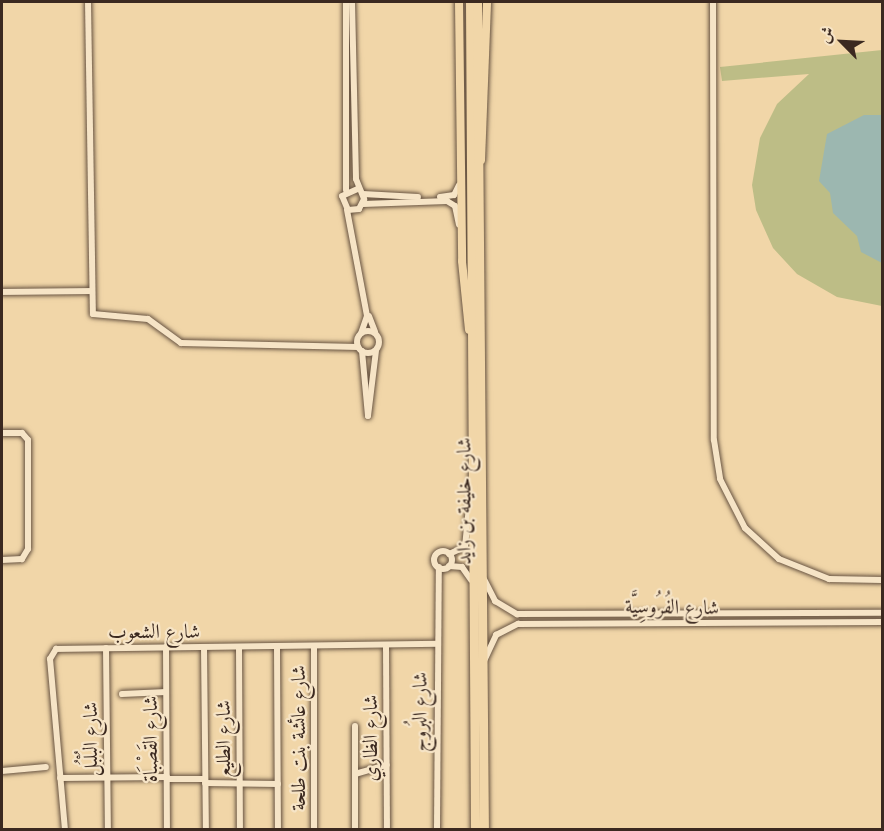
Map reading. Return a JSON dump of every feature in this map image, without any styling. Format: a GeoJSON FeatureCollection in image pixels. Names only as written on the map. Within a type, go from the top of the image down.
{"type":"FeatureCollection","features":[{"type":"Feature","properties":{"kind":"highway","name":"شارع خليفة بن زايد"},"geometry":{"type":"LineString","coordinates":[[470,2],[470,502],[475,830]]}},
{"type":"Feature","properties":{"kind":"highway","name":"شارع خليفة بن زايد"},"geometry":{"type":"LineString","coordinates":[[477,2],[484,830]]}},
{"type":"Feature","properties":{"kind":"main road","name":"شارع خليفة بن زايد"},"geometry":{"type":"LineString","coordinates":[[459,2],[461,234],[469,333]]}},
{"type":"Feature","properties":{"kind":"main road","name":"شارع خليفة بن زايد"},"geometry":{"type":"LineString","coordinates":[[478,173],[485,124],[488,2]]}},
{"type":"Feature","properties":{"kind":"street"},"geometry":{"type":"LineString","coordinates":[[88,2],[91,291],[94,316],[148,319],[178,343],[338,342],[376,351]]}},
{"type":"Feature","properties":{"kind":"street"},"geometry":{"type":"LineString","coordinates":[[346,2],[346,190],[341,200],[346,209],[367,316],[360,334],[360,349],[368,416],[376,351],[380,341],[375,332],[354,238],[361,207],[354,98],[352,2]]}},
{"type":"Feature","properties":{"kind":"street"},"geometry":{"type":"LineString","coordinates":[[713,2],[714,440],[720,479],[745,528],[779,559],[829,579],[880,580]]}},
{"type":"Feature","properties":{"kind":"street"},"geometry":{"type":"LineString","coordinates":[[347,81],[354,98]]}},
{"type":"Feature","properties":{"kind":"street"},"geometry":{"type":"LineString","coordinates":[[346,190],[450,196],[461,176]]}},
{"type":"Feature","properties":{"kind":"street"},"geometry":{"type":"LineString","coordinates":[[346,209],[449,201],[461,234]]}},
{"type":"Feature","properties":{"kind":"street"},"geometry":{"type":"LineString","coordinates":[[2,292],[91,291]]}},
{"type":"Feature","properties":{"kind":"street"},"geometry":{"type":"LineString","coordinates":[[338,342],[360,334],[375,332]]}},
{"type":"Feature","properties":{"kind":"street"},"geometry":{"type":"LineString","coordinates":[[2,433],[22,433],[28,441],[28,549],[22,559],[2,560]]}},
{"type":"Feature","properties":{"kind":"street"},"geometry":{"type":"LineString","coordinates":[[444,567],[436,554],[449,554],[465,547],[470,502]]}},
{"type":"Feature","properties":{"kind":"street"},"geometry":{"type":"LineString","coordinates":[[444,567],[449,554]]}},
{"type":"Feature","properties":{"kind":"street"},"geometry":{"type":"LineString","coordinates":[[444,567],[462,567],[471,580]]}},
{"type":"Feature","properties":{"kind":"street","name":"شارع البُروج"},"geometry":{"type":"LineString","coordinates":[[437,830],[436,594],[444,567]]}},
{"type":"Feature","properties":{"kind":"street","name":"شارع الفُرُوسِيَّة"},"geometry":{"type":"LineString","coordinates":[[482,575],[495,601],[517,614],[882,613]]}},
{"type":"Feature","properties":{"kind":"street"},"geometry":{"type":"LineString","coordinates":[[739,624],[738,618],[783,614]]}},
{"type":"Feature","properties":{"kind":"street","name":"شارع الفُرُوسِيَّة"},"geometry":{"type":"LineString","coordinates":[[483,664],[496,635],[518,624],[882,622]]}},
{"type":"Feature","properties":{"kind":"street","name":"شارع الشعوب"},"geometry":{"type":"LineString","coordinates":[[64,830],[51,654],[58,648],[239,648],[436,644]]}},
{"type":"Feature","properties":{"kind":"street","name":"شارع الظاري"},"geometry":{"type":"LineString","coordinates":[[386,645],[387,830]]}},
{"type":"Feature","properties":{"kind":"street","name":"شارع القَصْبَاة"},"geometry":{"type":"LineString","coordinates":[[166,647],[167,830]]}},
{"type":"Feature","properties":{"kind":"street"},"geometry":{"type":"LineString","coordinates":[[204,647],[206,830]]}},
{"type":"Feature","properties":{"kind":"street"},"geometry":{"type":"LineString","coordinates":[[277,647],[278,830]]}},
{"type":"Feature","properties":{"kind":"street","name":"شارع عائشة بنت طلحة"},"geometry":{"type":"LineString","coordinates":[[314,647],[315,830]]}},
{"type":"Feature","properties":{"kind":"street","name":"شارع البُلْبُل"},"geometry":{"type":"LineString","coordinates":[[106,648],[108,830]]}},
{"type":"Feature","properties":{"kind":"street","name":"شارع الطليع"},"geometry":{"type":"LineString","coordinates":[[239,648],[240,830]]}},
{"type":"Feature","properties":{"kind":"street"},"geometry":{"type":"LineString","coordinates":[[122,694],[166,692]]}},
{"type":"Feature","properties":{"kind":"street"},"geometry":{"type":"LineString","coordinates":[[355,726],[355,829]]}},
{"type":"Feature","properties":{"kind":"street"},"geometry":{"type":"LineString","coordinates":[[355,774],[387,765]]}},
{"type":"Feature","properties":{"kind":"street"},"geometry":{"type":"LineString","coordinates":[[2,771],[46,767]]}},
{"type":"Feature","properties":{"kind":"street"},"geometry":{"type":"LineString","coordinates":[[60,778],[167,778],[240,784],[278,784]]}},
{"type":"Feature","properties":{"kind":"green space"},"geometry":{"type":"Polygon","coordinates":[[[882,50],[882,306],[837,297],[797,274],[773,248],[756,210],[752,185],[760,138],[777,104],[809,74],[722,81],[720,67],[882,50]]]}},
{"type":"Feature","properties":{"kind":"water"},"geometry":{"type":"Polygon","coordinates":[[[864,115],[882,115],[882,263],[861,252],[857,236],[833,213],[830,193],[819,181],[827,134],[864,115]]]}}]}
